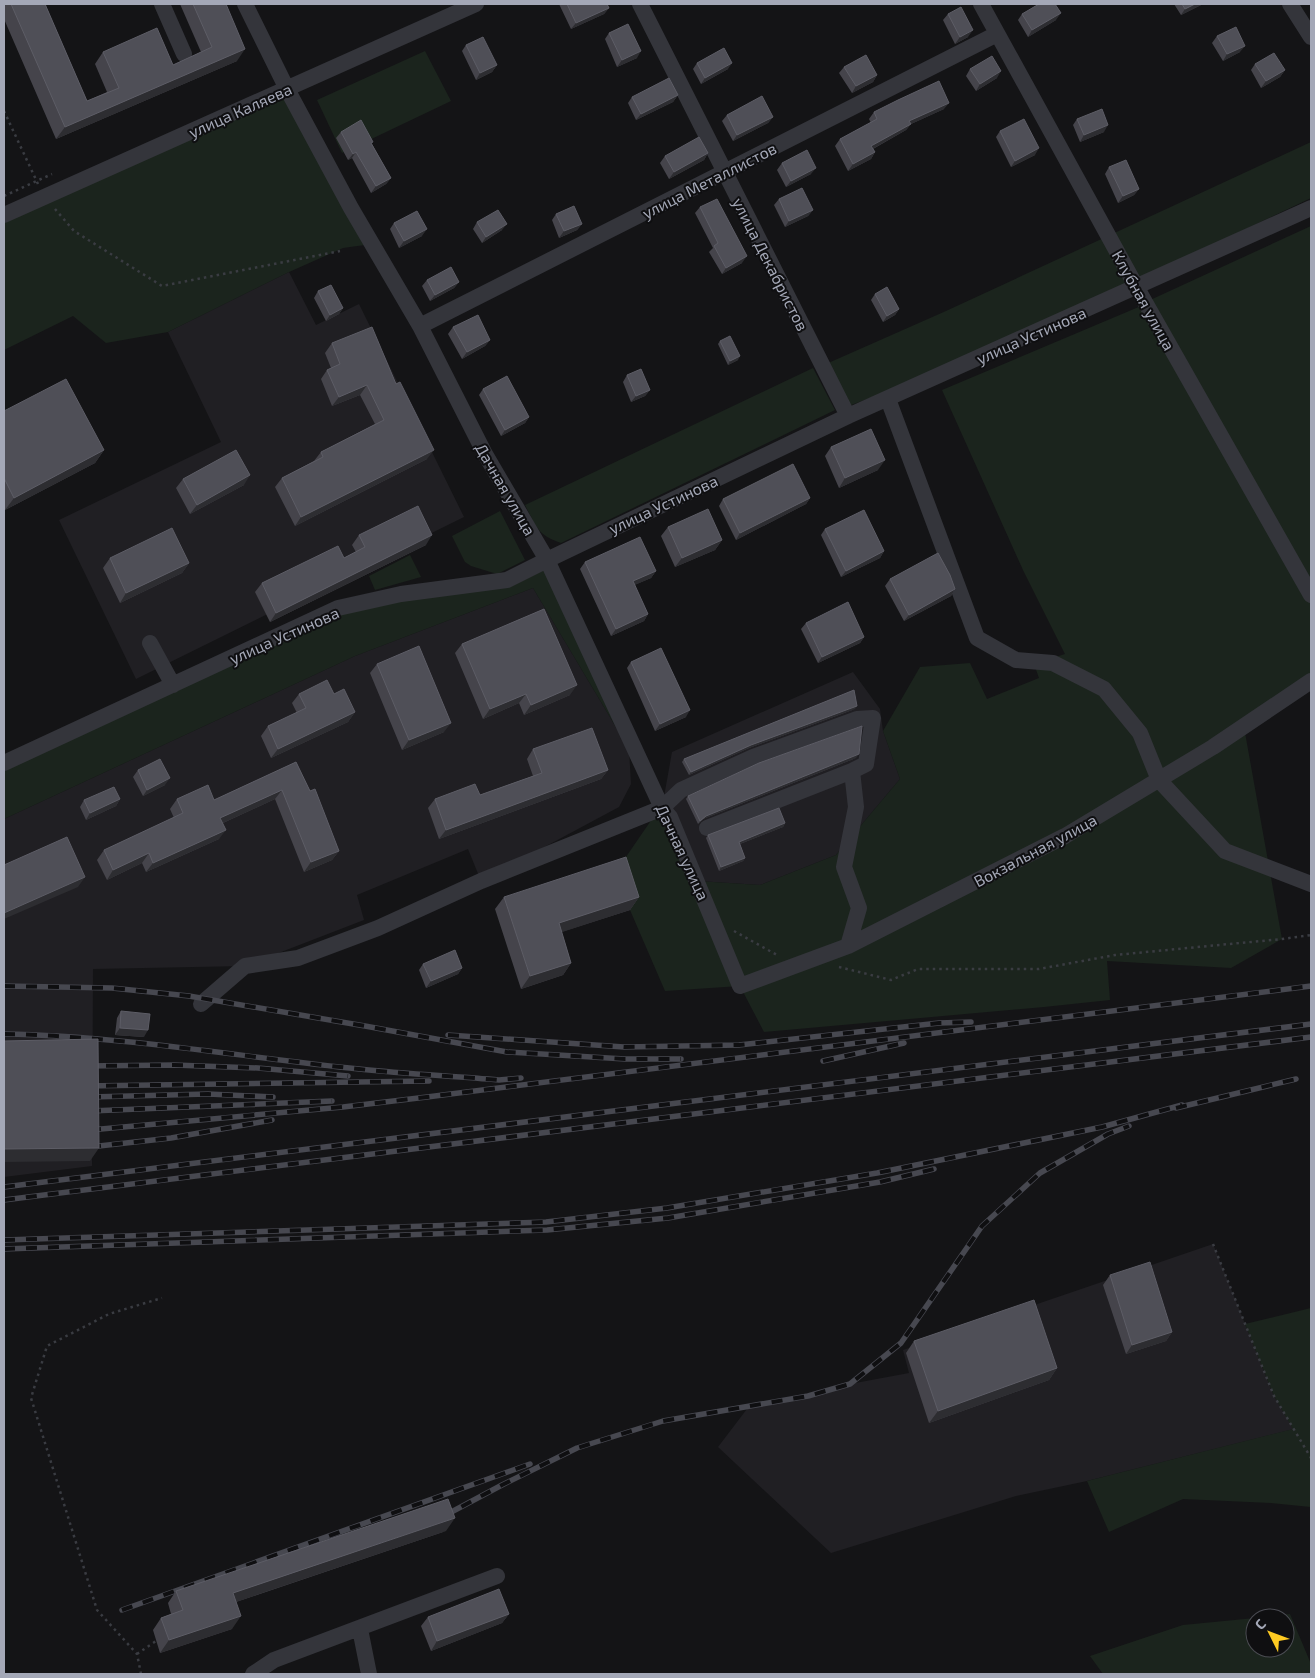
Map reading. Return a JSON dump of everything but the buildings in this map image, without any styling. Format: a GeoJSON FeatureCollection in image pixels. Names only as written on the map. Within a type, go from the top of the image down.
{"type":"FeatureCollection","features":[{"type":"Feature","properties":{"kind":"street"},"geometry":{"type":"LineString","coordinates":[[162,4],[184,54]]}},
{"type":"Feature","properties":{"kind":"street","name":"Дачная улица"},"geometry":{"type":"LineString","coordinates":[[245,4],[351,208],[420,326],[485,454],[547,560],[662,808],[670,817],[740,986]]}},
{"type":"Feature","properties":{"kind":"street","name":"улица Каляева"},"geometry":{"type":"LineString","coordinates":[[4,215],[476,4]]}},
{"type":"Feature","properties":{"kind":"street","name":"улица Декабристов"},"geometry":{"type":"LineString","coordinates":[[640,4],[848,416]]}},
{"type":"Feature","properties":{"kind":"street","name":"Клубная улица"},"geometry":{"type":"LineString","coordinates":[[981,4],[1137,288],[1311,595]]}},
{"type":"Feature","properties":{"kind":"street"},"geometry":{"type":"LineString","coordinates":[[1290,4],[1311,37]]}},
{"type":"Feature","properties":{"kind":"street","name":"улица Металлистов"},"geometry":{"type":"LineString","coordinates":[[420,326],[997,34]]}},
{"type":"Feature","properties":{"kind":"street","name":"улица Устинова"},"geometry":{"type":"LineString","coordinates":[[4,763],[338,608],[401,594],[508,580],[848,416],[1137,288],[1311,208]]}},
{"type":"Feature","properties":{"kind":"street"},"geometry":{"type":"LineString","coordinates":[[888,399],[977,638],[1016,660],[1053,663],[1104,689],[1140,733],[1159,780],[1225,850],[1311,884]]}},
{"type":"Feature","properties":{"kind":"street"},"geometry":{"type":"LineString","coordinates":[[150,643],[173,685]]}},
{"type":"Feature","properties":{"kind":"street","name":"Вокзальная улица"},"geometry":{"type":"LineString","coordinates":[[740,986],[848,946],[1065,836],[1213,747],[1311,681]]}},
{"type":"Feature","properties":{"kind":"street"},"geometry":{"type":"LineString","coordinates":[[200,1004],[244,966],[298,958],[378,928],[480,881],[662,808],[681,790],[753,757],[857,719],[873,718],[866,764],[707,828]]}},
{"type":"Feature","properties":{"kind":"street"},"geometry":{"type":"LineString","coordinates":[[848,946],[859,908],[844,867],[856,807],[852,771]]}},
{"type":"Feature","properties":{"kind":"street"},"geometry":{"type":"LineString","coordinates":[[253,1674],[274,1660],[497,1576]]}},
{"type":"Feature","properties":{"kind":"street"},"geometry":{"type":"LineString","coordinates":[[360,1629],[369,1674]]}},
{"type":"Feature","properties":{"kind":"path"},"geometry":{"type":"LineString","coordinates":[[4,111],[45,197],[74,231],[162,286],[340,250]]}},
{"type":"Feature","properties":{"kind":"path"},"geometry":{"type":"LineString","coordinates":[[732,930],[775,955],[784,956]]}},
{"type":"Feature","properties":{"kind":"path"},"geometry":{"type":"LineString","coordinates":[[838,967],[891,980],[918,969],[1039,969],[1115,955],[1282,939],[1311,934]]}},
{"type":"Feature","properties":{"kind":"path"},"geometry":{"type":"LineString","coordinates":[[1213,1244],[1274,1396],[1311,1458]]}},
{"type":"Feature","properties":{"kind":"path"},"geometry":{"type":"LineString","coordinates":[[141,1674],[137,1654],[96,1610],[31,1398],[47,1346],[109,1314],[162,1298]]}},
{"type":"Feature","properties":{"kind":"path"},"geometry":{"type":"LineString","coordinates":[[137,1654],[156,1641]]}},
{"type":"Feature","properties":{"kind":"shaded area"},"geometry":{"type":"Polygon","coordinates":[[[425,51],[451,101],[342,153],[317,100],[425,51]]]}},
{"type":"Feature","properties":{"kind":"shaded area"},"geometry":{"type":"Polygon","coordinates":[[[287,89],[372,244],[343,248],[289,272],[168,332],[106,343],[73,316],[4,350],[4,215],[287,89]]]}},
{"type":"Feature","properties":{"kind":"shaded area"},"geometry":{"type":"Polygon","coordinates":[[[1311,142],[1311,198],[1139,280],[1127,283],[933,374],[846,407],[826,364],[946,311],[1311,142]]]}},
{"type":"Feature","properties":{"kind":"shaded area"},"geometry":{"type":"Polygon","coordinates":[[[1311,226],[1311,594],[1148,301],[1311,226]]]}},
{"type":"Feature","properties":{"kind":"shaded area"},"geometry":{"type":"Polygon","coordinates":[[[289,272],[316,325],[359,304],[464,517],[136,679],[59,520],[221,442],[168,332],[289,272]]]}},
{"type":"Feature","properties":{"kind":"shaded area"},"geometry":{"type":"Polygon","coordinates":[[[1141,306],[1311,596],[1311,681],[1244,727],[1282,939],[1231,968],[1107,961],[1110,1000],[764,1032],[740,986],[665,991],[630,910],[617,870],[652,819],[670,817],[697,881],[760,885],[836,855],[900,779],[883,731],[920,667],[970,663],[987,699],[1039,678],[1034,664],[1065,654],[1023,570],[942,390],[1141,306]]]}},
{"type":"Feature","properties":{"kind":"shaded area"},"geometry":{"type":"Polygon","coordinates":[[[813,368],[835,410],[561,543],[542,533],[532,519],[525,505],[813,368]]]}},
{"type":"Feature","properties":{"kind":"shaded area"},"geometry":{"type":"Polygon","coordinates":[[[500,511],[525,560],[497,574],[471,566],[465,562],[452,536],[500,511]]]}},
{"type":"Feature","properties":{"kind":"shaded area"},"geometry":{"type":"Polygon","coordinates":[[[410,555],[421,577],[375,590],[369,576],[410,555]]]}},
{"type":"Feature","properties":{"kind":"shaded area"},"geometry":{"type":"Polygon","coordinates":[[[545,564],[629,749],[533,588],[355,656],[4,819],[4,763],[338,608],[545,564]]]}},
{"type":"Feature","properties":{"kind":"shaded area"},"geometry":{"type":"Polygon","coordinates":[[[533,588],[629,749],[631,784],[619,807],[481,881],[468,849],[357,895],[364,920],[245,966],[93,969],[92,1166],[4,1177],[4,819],[355,656],[533,588]]]}},
{"type":"Feature","properties":{"kind":"shaded area"},"geometry":{"type":"Polygon","coordinates":[[[853,672],[880,709],[883,731],[900,779],[836,855],[760,885],[697,881],[662,808],[672,752],[853,672]]]}},
{"type":"Feature","properties":{"kind":"shaded area"},"geometry":{"type":"Polygon","coordinates":[[[1213,1244],[1274,1396],[1294,1429],[1087,1481],[1016,1496],[831,1553],[718,1447],[750,1405],[808,1396],[850,1384],[909,1373],[903,1350],[1213,1244]]]}},
{"type":"Feature","properties":{"kind":"shaded area"},"geometry":{"type":"Polygon","coordinates":[[[1311,1308],[1311,1507],[1183,1499],[1109,1532],[1087,1481],[1293,1429],[1274,1396],[1245,1324],[1311,1308]]]}},
{"type":"Feature","properties":{"kind":"shaded area"},"geometry":{"type":"Polygon","coordinates":[[[1245,1619],[1245,1658],[1295,1658],[1295,1626],[1311,1664],[1311,1674],[1103,1674],[1090,1656],[1183,1625],[1245,1619]]]}},
{"type":"Feature","properties":{"kind":"railway"},"geometry":{"type":"LineString","coordinates":[[4,986],[112,988],[189,996],[507,1052],[625,1059],[681,1059]]}},
{"type":"Feature","properties":{"kind":"railway"},"geometry":{"type":"LineString","coordinates":[[90,1130],[343,1107],[1311,986]]}},
{"type":"Feature","properties":{"kind":"railway"},"geometry":{"type":"LineString","coordinates":[[448,1035],[624,1047],[739,1045],[939,1023],[971,1022]]}},
{"type":"Feature","properties":{"kind":"railway"},"geometry":{"type":"LineString","coordinates":[[4,1187],[1311,1024]]}},
{"type":"Feature","properties":{"kind":"railway"},"geometry":{"type":"LineString","coordinates":[[4,1034],[138,1043],[394,1072],[499,1080],[521,1078]]}},
{"type":"Feature","properties":{"kind":"railway"},"geometry":{"type":"LineString","coordinates":[[4,1200],[1311,1037]]}},
{"type":"Feature","properties":{"kind":"railway"},"geometry":{"type":"LineString","coordinates":[[823,1061],[904,1043]]}},
{"type":"Feature","properties":{"kind":"railway"},"geometry":{"type":"LineString","coordinates":[[84,1066],[174,1065],[258,1068],[348,1076]]}},
{"type":"Feature","properties":{"kind":"railway"},"geometry":{"type":"LineString","coordinates":[[1176,1108],[1296,1079]]}},
{"type":"Feature","properties":{"kind":"railway"},"geometry":{"type":"LineString","coordinates":[[84,1086],[429,1081]]}},
{"type":"Feature","properties":{"kind":"railway"},"geometry":{"type":"LineString","coordinates":[[90,1097],[208,1094],[273,1097]]}},
{"type":"Feature","properties":{"kind":"railway"},"geometry":{"type":"LineString","coordinates":[[90,1111],[332,1101]]}},
{"type":"Feature","properties":{"kind":"railway"},"geometry":{"type":"LineString","coordinates":[[4,1240],[546,1222],[667,1208],[877,1173],[1102,1127],[1182,1105]]}},
{"type":"Feature","properties":{"kind":"railway"},"geometry":{"type":"LineString","coordinates":[[90,1147],[171,1138],[272,1120]]}},
{"type":"Feature","properties":{"kind":"railway"},"geometry":{"type":"LineString","coordinates":[[442,1517],[577,1448],[663,1421],[808,1396],[850,1384],[901,1343],[982,1226],[1040,1173],[1108,1134],[1129,1126]]}},
{"type":"Feature","properties":{"kind":"railway"},"geometry":{"type":"LineString","coordinates":[[4,1249],[547,1230],[668,1218],[880,1182],[934,1169]]}},
{"type":"Feature","properties":{"kind":"railway"},"geometry":{"type":"LineString","coordinates":[[122,1610],[530,1464]]}}]}
